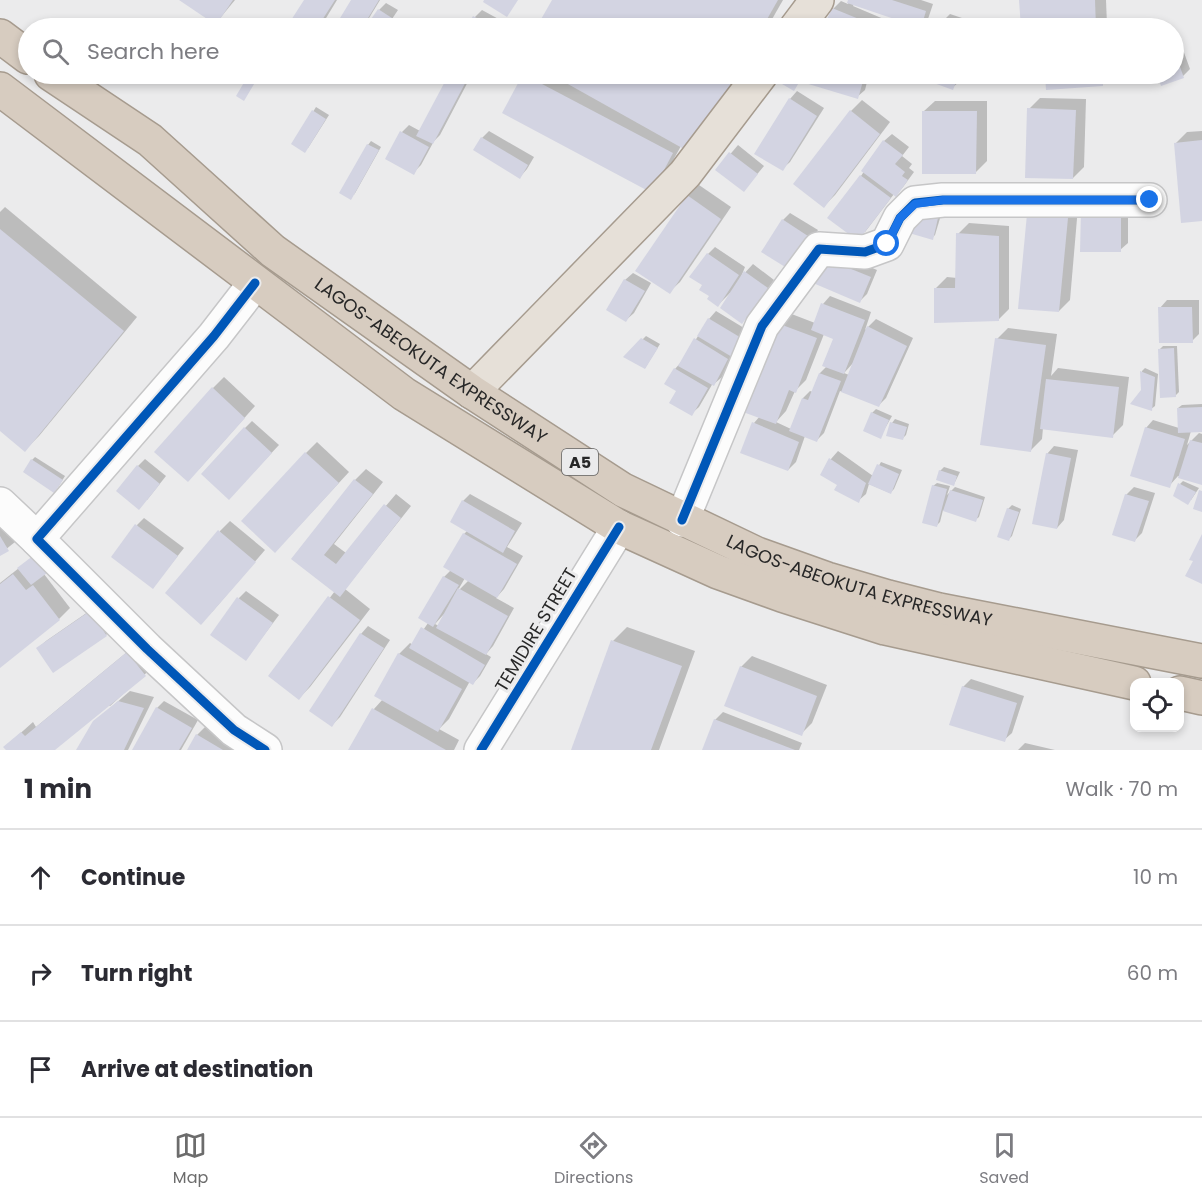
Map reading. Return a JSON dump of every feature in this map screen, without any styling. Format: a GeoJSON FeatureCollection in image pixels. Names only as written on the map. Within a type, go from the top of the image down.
{"type":"FeatureCollection","features":[{"type":"Feature","properties":{"kind":"highway"},"geometry":{"type":"LineString","coordinates":[[0,36],[18,50]]}},
{"type":"Feature","properties":{"kind":"highway","name":"LAGOS-ABEOKUTA EXPRESSWAY"},"geometry":{"type":"LineString","coordinates":[[66,84],[150,140],[273,250],[472,392],[623,490],[682,520],[758,554],[827,579],[888,597],[939,610],[1202,660]]}},
{"type":"Feature","properties":{"kind":"highway","name":"LAGOS-ABEOKUTA EXPRESSWAY"},"geometry":{"type":"LineString","coordinates":[[0,89],[404,394],[619,527],[718,572],[885,628],[1130,682]]}},
{"type":"Feature","properties":{"kind":"highway"},"geometry":{"type":"LineString","coordinates":[[1184,694],[1202,698]]}},
{"type":"Feature","properties":{"kind":"main road"},"geometry":{"type":"LineString","coordinates":[[804,18],[817,0]]}},
{"type":"Feature","properties":{"kind":"main road"},"geometry":{"type":"LineString","coordinates":[[472,392],[685,174],[753,84]]}},
{"type":"Feature","properties":{"kind":"street"},"geometry":{"type":"LineString","coordinates":[[682,520],[762,326],[819,249],[865,252],[887,244],[900,218],[915,204],[943,200],[1150,200]]}},
{"type":"Feature","properties":{"kind":"street"},"geometry":{"type":"LineString","coordinates":[[37,539],[214,336],[255,283]]}},
{"type":"Feature","properties":{"kind":"street"},"geometry":{"type":"LineString","coordinates":[[0,504],[147,650],[234,730],[265,750]]}},
{"type":"Feature","properties":{"kind":"street","name":"TEMIDIRE STREET"},"geometry":{"type":"LineString","coordinates":[[481,750],[619,527]]}},
{"type":"Feature","properties":{"kind":"building"},"geometry":{"type":"Polygon","coordinates":[[[179,0],[233,0],[221,18],[206,18],[179,0]]]}},
{"type":"Feature","properties":{"kind":"building"},"geometry":{"type":"Polygon","coordinates":[[[304,0],[335,0],[323,18],[292,18],[304,0]]]}},
{"type":"Feature","properties":{"kind":"building"},"geometry":{"type":"Polygon","coordinates":[[[351,0],[379,0],[368,18],[340,18],[351,0]]]}},
{"type":"Feature","properties":{"kind":"building"},"geometry":{"type":"Polygon","coordinates":[[[484,0],[518,0],[507,17],[483,2],[484,0]]]}},
{"type":"Feature","properties":{"kind":"building"},"geometry":{"type":"Polygon","coordinates":[[[552,0],[778,0],[768,18],[542,18],[552,0]]]}},
{"type":"Feature","properties":{"kind":"building"},"geometry":{"type":"Polygon","coordinates":[[[848,0],[892,0],[926,11],[924,18],[891,18],[847,3],[848,0]]]}},
{"type":"Feature","properties":{"kind":"building"},"geometry":{"type":"Polygon","coordinates":[[[1019,0],[1095,0],[1096,18],[1020,18],[1019,0]]]}},
{"type":"Feature","properties":{"kind":"building"},"geometry":{"type":"Polygon","coordinates":[[[832,8],[856,18],[828,18],[832,8]]]}},
{"type":"Feature","properties":{"kind":"building"},"geometry":{"type":"Polygon","coordinates":[[[378,9],[392,18],[372,18],[378,9]]]}},
{"type":"Feature","properties":{"kind":"building"},"geometry":{"type":"Polygon","coordinates":[[[243,84],[254,84],[244,101],[236,96],[243,84]]]}},
{"type":"Feature","properties":{"kind":"building"},"geometry":{"type":"Polygon","coordinates":[[[444,84],[465,84],[433,144],[416,136],[444,84]]]}},
{"type":"Feature","properties":{"kind":"building"},"geometry":{"type":"Polygon","coordinates":[[[518,84],[542,84],[673,153],[652,193],[502,113],[518,84]]]}},
{"type":"Feature","properties":{"kind":"building"},"geometry":{"type":"Polygon","coordinates":[[[568,84],[731,84],[691,153],[568,84]]]}},
{"type":"Feature","properties":{"kind":"building"},"geometry":{"type":"Polygon","coordinates":[[[782,84],[798,84],[794,91],[782,84]]]}},
{"type":"Feature","properties":{"kind":"building"},"geometry":{"type":"Polygon","coordinates":[[[808,84],[862,84],[858,99],[808,84]]]}},
{"type":"Feature","properties":{"kind":"building"},"geometry":{"type":"Polygon","coordinates":[[[936,84],[955,84],[953,90],[936,84]]]}},
{"type":"Feature","properties":{"kind":"building"},"geometry":{"type":"Polygon","coordinates":[[[1046,84],[1103,84],[1103,86],[1046,90],[1046,84]]]}},
{"type":"Feature","properties":{"kind":"building"},"geometry":{"type":"Polygon","coordinates":[[[789,98],[817,116],[783,171],[754,154],[789,98]]]}},
{"type":"Feature","properties":{"kind":"building"},"geometry":{"type":"Polygon","coordinates":[[[1027,108],[1076,110],[1073,179],[1025,178],[1027,108]]]}},
{"type":"Feature","properties":{"kind":"building"},"geometry":{"type":"Polygon","coordinates":[[[312,110],[326,119],[305,153],[291,144],[312,110]]]}},
{"type":"Feature","properties":{"kind":"building"},"geometry":{"type":"Polygon","coordinates":[[[850,110],[880,134],[824,208],[793,184],[850,110]]]}},
{"type":"Feature","properties":{"kind":"building"},"geometry":{"type":"Polygon","coordinates":[[[922,111],[977,111],[976,174],[922,174],[922,111]]]}},
{"type":"Feature","properties":{"kind":"building"},"geometry":{"type":"Polygon","coordinates":[[[400,131],[429,147],[414,175],[385,159],[400,131]]]}},
{"type":"Feature","properties":{"kind":"building"},"geometry":{"type":"Polygon","coordinates":[[[481,137],[528,165],[520,179],[473,150],[481,137]]]}},
{"type":"Feature","properties":{"kind":"building"},"geometry":{"type":"Polygon","coordinates":[[[883,140],[903,155],[895,164],[905,172],[902,176],[908,180],[896,197],[861,171],[883,140]]]}},
{"type":"Feature","properties":{"kind":"building"},"geometry":{"type":"Polygon","coordinates":[[[1202,140],[1202,221],[1181,223],[1174,143],[1202,140]]]}},
{"type":"Feature","properties":{"kind":"building"},"geometry":{"type":"Polygon","coordinates":[[[367,144],[379,150],[351,200],[339,193],[367,144]]]}},
{"type":"Feature","properties":{"kind":"building"},"geometry":{"type":"Polygon","coordinates":[[[729,152],[758,174],[744,192],[715,170],[729,152]]]}},
{"type":"Feature","properties":{"kind":"building"},"geometry":{"type":"Polygon","coordinates":[[[860,175],[891,198],[858,241],[827,218],[860,175]]]}},
{"type":"Feature","properties":{"kind":"building"},"geometry":{"type":"Polygon","coordinates":[[[687,195],[721,219],[670,294],[635,271],[687,195]]]}},
{"type":"Feature","properties":{"kind":"building"},"geometry":{"type":"Polygon","coordinates":[[[1081,210],[1121,210],[1121,252],[1080,252],[1081,210]]]}},
{"type":"Feature","properties":{"kind":"building"},"geometry":{"type":"Polygon","coordinates":[[[915,212],[938,218],[933,240],[909,233],[915,212]]]}},
{"type":"Feature","properties":{"kind":"building"},"geometry":{"type":"Polygon","coordinates":[[[1027,214],[1068,218],[1059,312],[1018,309],[1027,214]]]}},
{"type":"Feature","properties":{"kind":"building"},"geometry":{"type":"Polygon","coordinates":[[[782,219],[811,238],[790,270],[761,252],[782,219]]]}},
{"type":"Feature","properties":{"kind":"building"},"geometry":{"type":"Polygon","coordinates":[[[0,229],[124,331],[25,452],[0,431],[0,229]]]}},
{"type":"Feature","properties":{"kind":"building"},"geometry":{"type":"Polygon","coordinates":[[[956,233],[999,236],[999,321],[934,323],[934,288],[955,288],[956,233]]]}},
{"type":"Feature","properties":{"kind":"building"},"geometry":{"type":"Polygon","coordinates":[[[707,253],[739,275],[718,307],[707,299],[709,296],[699,290],[702,285],[689,277],[707,253]]]}},
{"type":"Feature","properties":{"kind":"building"},"geometry":{"type":"Polygon","coordinates":[[[824,258],[871,277],[860,303],[813,283],[824,258]]]}},
{"type":"Feature","properties":{"kind":"building"},"geometry":{"type":"Polygon","coordinates":[[[744,271],[768,288],[742,324],[720,308],[744,271]]]}},
{"type":"Feature","properties":{"kind":"building"},"geometry":{"type":"Polygon","coordinates":[[[624,279],[645,291],[626,322],[606,310],[624,279]]]}},
{"type":"Feature","properties":{"kind":"building"},"geometry":{"type":"Polygon","coordinates":[[[821,303],[865,320],[844,374],[822,366],[833,339],[811,330],[821,303]]]}},
{"type":"Feature","properties":{"kind":"building"},"geometry":{"type":"Polygon","coordinates":[[[1158,307],[1192,307],[1193,343],[1159,343],[1158,307]]]}},
{"type":"Feature","properties":{"kind":"building"},"geometry":{"type":"Polygon","coordinates":[[[708,318],[743,339],[732,357],[697,336],[708,318]]]}},
{"type":"Feature","properties":{"kind":"building"},"geometry":{"type":"Polygon","coordinates":[[[777,323],[817,338],[796,393],[789,390],[776,424],[743,412],[777,323]]]}},
{"type":"Feature","properties":{"kind":"building"},"geometry":{"type":"Polygon","coordinates":[[[867,326],[907,346],[879,407],[841,392],[867,326]]]}},
{"type":"Feature","properties":{"kind":"building"},"geometry":{"type":"Polygon","coordinates":[[[641,338],[658,348],[645,369],[623,357],[641,338]]]}},
{"type":"Feature","properties":{"kind":"building"},"geometry":{"type":"Polygon","coordinates":[[[694,338],[728,359],[714,386],[678,366],[694,338]]]}},
{"type":"Feature","properties":{"kind":"building"},"geometry":{"type":"Polygon","coordinates":[[[995,338],[1046,345],[1031,452],[980,445],[995,338]]]}},
{"type":"Feature","properties":{"kind":"building"},"geometry":{"type":"Polygon","coordinates":[[[1174,348],[1176,397],[1160,398],[1158,349],[1174,348]]]}},
{"type":"Feature","properties":{"kind":"building"},"geometry":{"type":"Polygon","coordinates":[[[674,368],[708,388],[692,416],[669,403],[676,391],[664,384],[674,368]]]}},
{"type":"Feature","properties":{"kind":"building"},"geometry":{"type":"Polygon","coordinates":[[[1140,371],[1155,377],[1152,411],[1130,404],[1141,390],[1140,371]]]}},
{"type":"Feature","properties":{"kind":"building"},"geometry":{"type":"Polygon","coordinates":[[[819,373],[841,381],[817,442],[789,431],[802,398],[808,400],[819,373]]]}},
{"type":"Feature","properties":{"kind":"building"},"geometry":{"type":"Polygon","coordinates":[[[1046,379],[1119,387],[1113,438],[1040,429],[1046,379]]]}},
{"type":"Feature","properties":{"kind":"building"},"geometry":{"type":"Polygon","coordinates":[[[212,387],[245,418],[188,482],[154,452],[212,387]]]}},
{"type":"Feature","properties":{"kind":"building"},"geometry":{"type":"Polygon","coordinates":[[[1202,407],[1202,432],[1178,433],[1177,408],[1202,407]]]}},
{"type":"Feature","properties":{"kind":"building"},"geometry":{"type":"Polygon","coordinates":[[[871,412],[889,420],[881,439],[863,431],[871,412]]]}},
{"type":"Feature","properties":{"kind":"building"},"geometry":{"type":"Polygon","coordinates":[[[752,422],[799,442],[788,471],[740,453],[752,422]]]}},
{"type":"Feature","properties":{"kind":"building"},"geometry":{"type":"Polygon","coordinates":[[[890,422],[907,427],[903,440],[886,436],[890,422]]]}},
{"type":"Feature","properties":{"kind":"building"},"geometry":{"type":"Polygon","coordinates":[[[244,427],[272,453],[229,500],[201,474],[244,427]]]}},
{"type":"Feature","properties":{"kind":"building"},"geometry":{"type":"Polygon","coordinates":[[[1145,427],[1185,439],[1170,488],[1130,476],[1145,427]]]}},
{"type":"Feature","properties":{"kind":"building"},"geometry":{"type":"Polygon","coordinates":[[[1190,440],[1202,443],[1202,485],[1178,478],[1190,440]]]}},
{"type":"Feature","properties":{"kind":"building"},"geometry":{"type":"Polygon","coordinates":[[[305,452],[339,483],[275,553],[241,521],[305,452]]]}},
{"type":"Feature","properties":{"kind":"building"},"geometry":{"type":"Polygon","coordinates":[[[1046,453],[1071,458],[1057,529],[1032,524],[1046,453]]]}},
{"type":"Feature","properties":{"kind":"building"},"geometry":{"type":"Polygon","coordinates":[[[829,458],[866,483],[859,503],[834,490],[837,485],[820,475],[829,458]]]}},
{"type":"Feature","properties":{"kind":"building"},"geometry":{"type":"Polygon","coordinates":[[[31,459],[63,480],[54,493],[23,472],[31,459]]]}},
{"type":"Feature","properties":{"kind":"building"},"geometry":{"type":"Polygon","coordinates":[[[877,464],[899,474],[891,494],[868,484],[877,464]]]}},
{"type":"Feature","properties":{"kind":"building"},"geometry":{"type":"Polygon","coordinates":[[[137,465],[160,484],[139,510],[116,491],[137,465]]]}},
{"type":"Feature","properties":{"kind":"building"},"geometry":{"type":"Polygon","coordinates":[[[939,470],[957,476],[954,486],[936,480],[939,470]]]}},
{"type":"Feature","properties":{"kind":"building"},"geometry":{"type":"Polygon","coordinates":[[[354,479],[373,494],[324,555],[336,564],[384,504],[401,518],[340,597],[291,559],[354,479]]]}},
{"type":"Feature","properties":{"kind":"building"},"geometry":{"type":"Polygon","coordinates":[[[1178,483],[1196,492],[1188,505],[1173,496],[1178,483]]]}},
{"type":"Feature","properties":{"kind":"building"},"geometry":{"type":"Polygon","coordinates":[[[932,485],[947,489],[937,527],[922,523],[932,485]]]}},
{"type":"Feature","properties":{"kind":"building"},"geometry":{"type":"Polygon","coordinates":[[[950,490],[983,500],[976,522],[943,511],[950,490]]]}},
{"type":"Feature","properties":{"kind":"building"},"geometry":{"type":"Polygon","coordinates":[[[1199,490],[1202,491],[1202,512],[1193,509],[1199,490]]]}},
{"type":"Feature","properties":{"kind":"building"},"geometry":{"type":"Polygon","coordinates":[[[1125,494],[1149,501],[1135,542],[1112,535],[1125,494]]]}},
{"type":"Feature","properties":{"kind":"building"},"geometry":{"type":"Polygon","coordinates":[[[462,500],[515,531],[503,553],[450,522],[462,500]]]}},
{"type":"Feature","properties":{"kind":"building"},"geometry":{"type":"Polygon","coordinates":[[[1007,508],[1019,512],[1009,541],[997,537],[1007,508]]]}},
{"type":"Feature","properties":{"kind":"building"},"geometry":{"type":"Polygon","coordinates":[[[135,524],[178,556],[153,589],[111,557],[135,524]]]}},
{"type":"Feature","properties":{"kind":"building"},"geometry":{"type":"Polygon","coordinates":[[[218,530],[256,562],[201,625],[165,593],[218,530]]]}},
{"type":"Feature","properties":{"kind":"building"},"geometry":{"type":"Polygon","coordinates":[[[463,533],[517,564],[497,598],[443,567],[463,533]]]}},
{"type":"Feature","properties":{"kind":"building"},"geometry":{"type":"Polygon","coordinates":[[[1202,534],[1202,584],[1185,576],[1193,561],[1189,560],[1202,534]]]}},
{"type":"Feature","properties":{"kind":"building"},"geometry":{"type":"Polygon","coordinates":[[[0,536],[9,551],[0,556],[0,536]]]}},
{"type":"Feature","properties":{"kind":"building"},"geometry":{"type":"Polygon","coordinates":[[[42,549],[55,567],[31,585],[17,568],[42,549]]]}},
{"type":"Feature","properties":{"kind":"building"},"geometry":{"type":"Polygon","coordinates":[[[13,574],[26,590],[33,585],[60,620],[0,668],[0,584],[13,574]]]}},
{"type":"Feature","properties":{"kind":"building"},"geometry":{"type":"Polygon","coordinates":[[[443,576],[459,585],[433,627],[418,618],[443,576]]]}},
{"type":"Feature","properties":{"kind":"building"},"geometry":{"type":"Polygon","coordinates":[[[458,588],[508,616],[486,655],[436,628],[458,588]]]}},
{"type":"Feature","properties":{"kind":"building"},"geometry":{"type":"Polygon","coordinates":[[[328,596],[360,620],[299,700],[268,676],[328,596]]]}},
{"type":"Feature","properties":{"kind":"building"},"geometry":{"type":"Polygon","coordinates":[[[237,597],[273,623],[246,661],[210,635],[237,597]]]}},
{"type":"Feature","properties":{"kind":"building"},"geometry":{"type":"Polygon","coordinates":[[[90,611],[107,636],[53,673],[36,648],[90,611]]]}},
{"type":"Feature","properties":{"kind":"building"},"geometry":{"type":"Polygon","coordinates":[[[421,627],[485,665],[473,685],[409,648],[421,627]]]}},
{"type":"Feature","properties":{"kind":"building"},"geometry":{"type":"Polygon","coordinates":[[[360,633],[384,648],[332,727],[309,711],[360,633]]]}},
{"type":"Feature","properties":{"kind":"building"},"geometry":{"type":"Polygon","coordinates":[[[611,640],[682,666],[651,750],[571,750],[611,640]]]}},
{"type":"Feature","properties":{"kind":"building"},"geometry":{"type":"Polygon","coordinates":[[[127,652],[146,676],[55,750],[6,750],[3,747],[21,732],[25,736],[127,652]]]}},
{"type":"Feature","properties":{"kind":"building"},"geometry":{"type":"Polygon","coordinates":[[[398,653],[462,689],[438,732],[374,696],[398,653]]]}},
{"type":"Feature","properties":{"kind":"building"},"geometry":{"type":"Polygon","coordinates":[[[740,666],[817,696],[802,736],[724,706],[740,666]]]}},
{"type":"Feature","properties":{"kind":"building"},"geometry":{"type":"Polygon","coordinates":[[[962,686],[1017,703],[1005,742],[949,725],[962,686]]]}},
{"type":"Feature","properties":{"kind":"building"},"geometry":{"type":"Polygon","coordinates":[[[118,701],[144,708],[124,750],[76,750],[93,721],[118,701]]]}},
{"type":"Feature","properties":{"kind":"building"},"geometry":{"type":"Polygon","coordinates":[[[156,707],[192,728],[179,750],[132,750],[156,707]]]}},
{"type":"Feature","properties":{"kind":"building"},"geometry":{"type":"Polygon","coordinates":[[[372,708],[446,750],[348,750],[372,708]]]}},
{"type":"Feature","properties":{"kind":"building"},"geometry":{"type":"Polygon","coordinates":[[[714,719],[795,750],[702,750],[714,719]]]}},
{"type":"Feature","properties":{"kind":"building"},"geometry":{"type":"Polygon","coordinates":[[[196,734],[223,750],[187,750],[196,734]]]}},
{"type":"Feature","properties":{"kind":"cycle path"},"geometry":{"type":"LineString","coordinates":[[682,520],[762,326],[819,249],[865,252],[887,244],[900,218],[915,203],[943,200],[1150,200]]}},
{"type":"Feature","properties":{"kind":"cycle path"},"geometry":{"type":"LineString","coordinates":[[255,283],[214,336],[37,539],[147,649],[234,730],[265,750]]}},
{"type":"Feature","properties":{"kind":"cycle path"},"geometry":{"type":"LineString","coordinates":[[481,750],[619,527]]}},
{"type":"Feature","properties":{"kind":"route"},"geometry":{"type":"LineString","coordinates":[[887,244],[900,218],[915,204],[943,200],[1150,200]]}}]}
